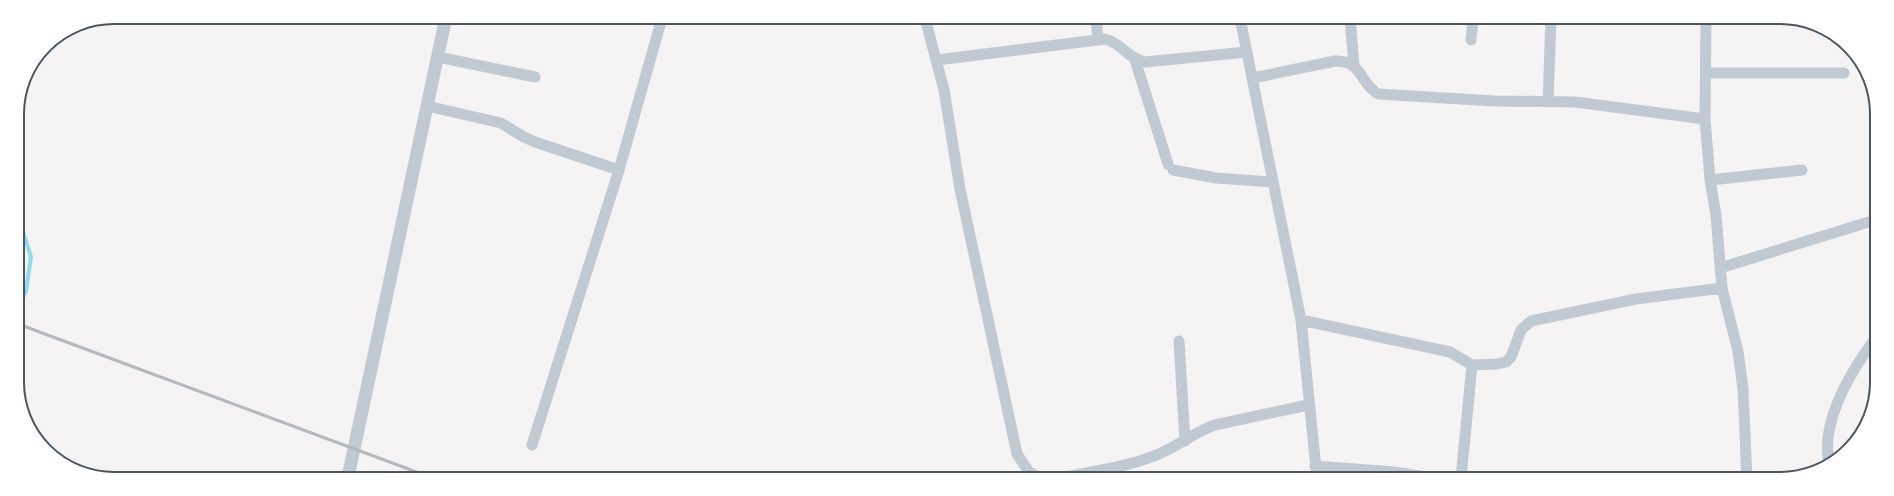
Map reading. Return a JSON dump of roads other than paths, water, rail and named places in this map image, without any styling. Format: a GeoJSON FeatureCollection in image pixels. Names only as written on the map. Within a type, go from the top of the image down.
{"type":"FeatureCollection","features":[{"type":"Feature","properties":{"kind":"street"},"geometry":{"type":"LineString","coordinates":[[350,472],[356,451],[445,24]]}},
{"type":"Feature","properties":{"kind":"street"},"geometry":{"type":"LineString","coordinates":[[532,446],[619,170],[660,24]]}},
{"type":"Feature","properties":{"kind":"street"},"geometry":{"type":"LineString","coordinates":[[927,24],[944,90],[960,189],[1017,454],[1030,472]]}},
{"type":"Feature","properties":{"kind":"street"},"geometry":{"type":"LineString","coordinates":[[1097,24],[1098,40]]}},
{"type":"Feature","properties":{"kind":"street"},"geometry":{"type":"LineString","coordinates":[[1241,24],[1301,320],[1308,405],[1316,472]]}},
{"type":"Feature","properties":{"kind":"street"},"geometry":{"type":"LineString","coordinates":[[1351,24],[1354,65],[1370,89],[1378,94],[1575,102],[1705,119]]}},
{"type":"Feature","properties":{"kind":"street"},"geometry":{"type":"LineString","coordinates":[[1471,40],[1472,24]]}},
{"type":"Feature","properties":{"kind":"street"},"geometry":{"type":"LineString","coordinates":[[1548,102],[1551,24]]}},
{"type":"Feature","properties":{"kind":"street"},"geometry":{"type":"LineString","coordinates":[[1706,24],[1705,119],[1710,180],[1716,215],[1722,288],[1738,351],[1743,389],[1747,472]]}},
{"type":"Feature","properties":{"kind":"street"},"geometry":{"type":"LineString","coordinates":[[937,60],[1098,40],[1114,41],[1135,60],[1171,167],[1216,178],[1273,182]]}},
{"type":"Feature","properties":{"kind":"street"},"geometry":{"type":"LineString","coordinates":[[1135,60],[1145,62],[1247,52]]}},
{"type":"Feature","properties":{"kind":"street"},"geometry":{"type":"LineString","coordinates":[[438,56],[535,77]]}},
{"type":"Feature","properties":{"kind":"street"},"geometry":{"type":"LineString","coordinates":[[1252,78],[1335,61],[1344,61],[1354,65]]}},
{"type":"Feature","properties":{"kind":"street"},"geometry":{"type":"LineString","coordinates":[[1706,73],[1844,74]]}},
{"type":"Feature","properties":{"kind":"street"},"geometry":{"type":"LineString","coordinates":[[427,106],[501,123],[535,142],[619,170]]}},
{"type":"Feature","properties":{"kind":"street"},"geometry":{"type":"LineString","coordinates":[[1710,180],[1802,170]]}},
{"type":"Feature","properties":{"kind":"street"},"geometry":{"type":"LineString","coordinates":[[1720,268],[1870,222]]}},
{"type":"Feature","properties":{"kind":"street"},"geometry":{"type":"LineString","coordinates":[[1301,320],[1450,352],[1472,365],[1497,364],[1506,362],[1511,356],[1521,330],[1531,321],[1636,299],[1722,288]]}},
{"type":"Feature","properties":{"kind":"street"},"geometry":{"type":"LineString","coordinates":[[1179,341],[1184,442]]}},
{"type":"Feature","properties":{"kind":"street"},"geometry":{"type":"LineString","coordinates":[[1828,458],[1828,437],[1833,416],[1844,386],[1870,347]]}},
{"type":"Feature","properties":{"kind":"street"},"geometry":{"type":"LineString","coordinates":[[1462,472],[1472,365]]}},
{"type":"Feature","properties":{"kind":"street"},"geometry":{"type":"LineString","coordinates":[[1087,472],[1142,460],[1160,454],[1184,442],[1203,429],[1308,405]]}},
{"type":"Feature","properties":{"kind":"street"},"geometry":{"type":"LineString","coordinates":[[1315,466],[1394,472]]}},
{"type":"Feature","properties":{"kind":"waterway"},"geometry":{"type":"LineString","coordinates":[[24,235],[31,257],[26,291],[24,295]]}},
{"type":"Feature","properties":{"kind":"railway"},"geometry":{"type":"LineString","coordinates":[[24,326],[417,472]]}}]}
